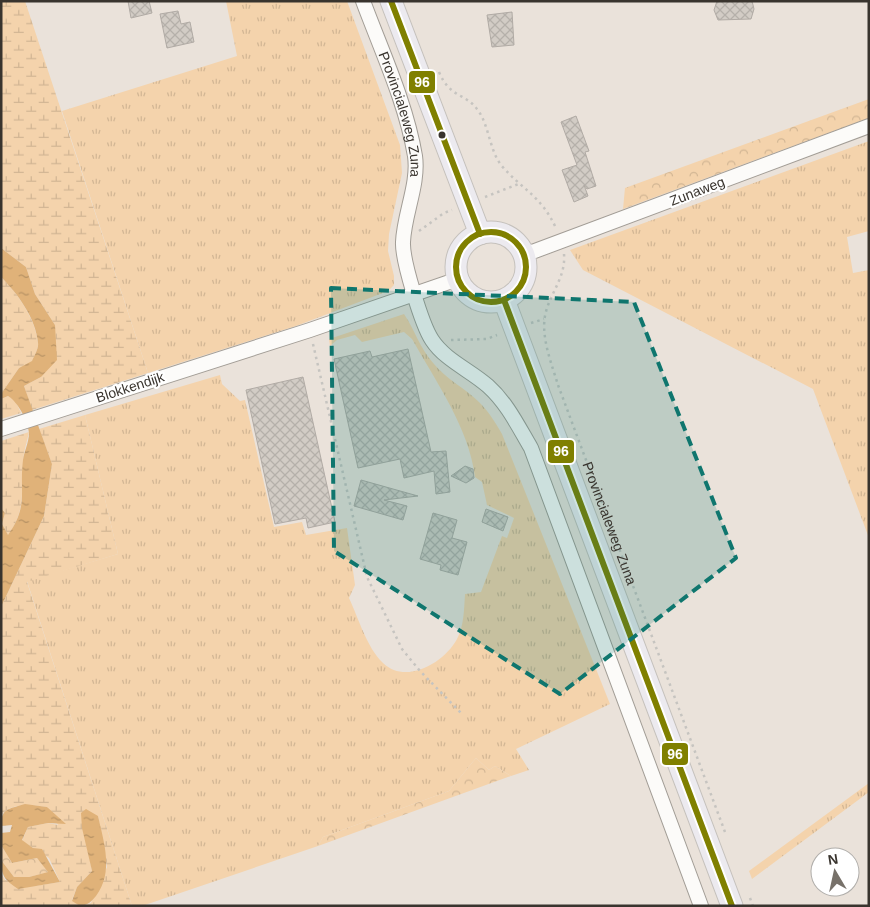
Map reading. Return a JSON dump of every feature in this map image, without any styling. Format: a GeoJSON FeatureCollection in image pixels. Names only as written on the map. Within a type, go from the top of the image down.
{"type":"FeatureCollection","features":[{"type":"Feature","properties":{"kind":"main road","name":"Provincialeweg Zuna"},"geometry":{"type":"LineString","coordinates":[[391,1],[480,234]]}},
{"type":"Feature","properties":{"kind":"main road"},"geometry":{"type":"LineString","coordinates":[[502,233],[516,242],[524,255],[526,269],[524,279],[518,291],[504,300],[488,302],[474,298],[464,289],[458,279],[456,265],[459,255],[467,241],[480,234],[502,233]]}},
{"type":"Feature","properties":{"kind":"main road","name":"Provincialeweg Zuna"},"geometry":{"type":"LineString","coordinates":[[504,300],[741,901]]}},
{"type":"Feature","properties":{"kind":"street","name":"Provincialeweg Zuna"},"geometry":{"type":"LineString","coordinates":[[363,1],[408,122],[415,159],[403,242],[405,262],[414,294],[432,340],[449,358],[488,386],[508,408],[531,448],[701,906]]}},
{"type":"Feature","properties":{"kind":"street","name":"Zunaweg"},"geometry":{"type":"LineString","coordinates":[[524,255],[869,126]]}},
{"type":"Feature","properties":{"kind":"street","name":"Blokkendijk"},"geometry":{"type":"LineString","coordinates":[[1,429],[310,330],[458,279]]}},
{"type":"Feature","properties":{"kind":"path","name":"Provincialeweg Zuna"},"geometry":{"type":"LineString","coordinates":[[436,65],[444,83],[452,92],[476,108],[500,164],[542,202],[562,241],[564,271],[544,318],[548,347],[558,385],[728,841]]}},
{"type":"Feature","properties":{"kind":"path"},"geometry":{"type":"LineString","coordinates":[[432,340],[487,338],[544,318]]}},
{"type":"Feature","properties":{"kind":"path"},"geometry":{"type":"LineString","coordinates":[[310,330],[367,577],[402,649],[420,671],[463,715]]}},
{"type":"Feature","properties":{"kind":"path"},"geometry":{"type":"LineString","coordinates":[[741,901],[753,906]]}},
{"type":"Feature","properties":{"kind":"highlighted area"},"geometry":{"type":"Polygon","coordinates":[[[331,288],[634,302],[736,558],[560,694],[334,551],[331,288]]]}},
{"type":"Feature","properties":{"kind":"green space"},"geometry":{"type":"Polygon","coordinates":[[[1,1],[25,1],[148,373],[32,410],[24,386],[41,377],[55,325],[35,294],[26,267],[1,248],[1,1]]]}},
{"type":"Feature","properties":{"kind":"green space"},"geometry":{"type":"Polygon","coordinates":[[[226,1],[347,1],[400,145],[402,173],[389,234],[388,251],[394,276],[394,285],[388,291],[296,326],[148,373],[62,111],[237,56],[226,1]]]}},
{"type":"Feature","properties":{"kind":"green space"},"geometry":{"type":"Polygon","coordinates":[[[869,99],[869,118],[623,209],[625,188],[869,99]]]}},
{"type":"Feature","properties":{"kind":"green space"},"geometry":{"type":"Polygon","coordinates":[[[869,141],[869,231],[847,237],[853,273],[869,270],[869,538],[813,389],[583,270],[570,250],[869,141]]]}},
{"type":"Feature","properties":{"kind":"green space"},"geometry":{"type":"Polygon","coordinates":[[[1,277],[13,290],[30,316],[38,345],[32,362],[19,368],[1,394],[1,277]]]}},
{"type":"Feature","properties":{"kind":"green space"},"geometry":{"type":"Polygon","coordinates":[[[404,314],[425,352],[434,364],[479,402],[489,413],[502,434],[610,704],[516,749],[529,770],[511,776],[495,766],[489,770],[476,758],[449,791],[323,837],[318,846],[142,906],[132,906],[27,581],[118,554],[85,415],[220,375],[222,384],[240,401],[245,400],[274,527],[302,522],[306,535],[347,528],[355,585],[349,598],[367,640],[383,663],[392,669],[402,672],[424,668],[443,656],[457,639],[462,623],[465,594],[481,592],[502,536],[507,538],[514,518],[487,505],[482,482],[475,477],[472,459],[459,423],[412,339],[404,332],[362,342],[355,335],[337,340],[330,346],[329,339],[404,314]]]}},
{"type":"Feature","properties":{"kind":"green space"},"geometry":{"type":"Polygon","coordinates":[[[8,396],[15,400],[21,413],[1,419],[1,399],[8,396]]]}},
{"type":"Feature","properties":{"kind":"green space"},"geometry":{"type":"Polygon","coordinates":[[[85,415],[118,554],[27,582],[132,906],[83,906],[91,903],[107,867],[98,816],[87,845],[92,871],[77,887],[72,900],[80,906],[1,906],[1,873],[5,880],[35,886],[60,882],[49,858],[22,841],[28,827],[48,823],[58,825],[47,807],[16,806],[1,815],[1,607],[44,516],[52,464],[39,429],[85,415]]]}},
{"type":"Feature","properties":{"kind":"green space"},"geometry":{"type":"Polygon","coordinates":[[[29,432],[23,460],[22,501],[18,518],[8,536],[2,524],[5,513],[1,508],[1,441],[29,432]]]}},
{"type":"Feature","properties":{"kind":"green space"},"geometry":{"type":"Polygon","coordinates":[[[476,758],[489,770],[495,766],[511,776],[318,846],[323,837],[449,791],[476,758]]]}},
{"type":"Feature","properties":{"kind":"green space"},"geometry":{"type":"Polygon","coordinates":[[[869,783],[869,792],[752,879],[749,871],[869,783]]]}},
{"type":"Feature","properties":{"kind":"green space"},"geometry":{"type":"Polygon","coordinates":[[[1,845],[12,863],[37,858],[49,872],[29,877],[14,877],[1,860],[1,845]]]}},
{"type":"Feature","properties":{"kind":"water"},"geometry":{"type":"Polygon","coordinates":[[[1,248],[26,267],[35,294],[55,325],[57,360],[41,377],[24,386],[52,464],[44,516],[1,607],[1,508],[5,513],[2,524],[8,535],[15,524],[21,507],[23,460],[29,433],[27,423],[19,407],[8,396],[1,399],[1,394],[19,368],[32,361],[38,345],[34,324],[30,315],[19,298],[1,277],[1,248]]]}},
{"type":"Feature","properties":{"kind":"water"},"geometry":{"type":"Polygon","coordinates":[[[25,804],[47,807],[66,824],[48,823],[28,827],[22,840],[33,848],[42,849],[60,882],[18,889],[3,874],[1,860],[14,877],[29,877],[48,872],[37,858],[12,863],[1,845],[1,833],[10,832],[12,825],[1,826],[3,815],[11,808],[25,804]]]}},
{"type":"Feature","properties":{"kind":"water"},"geometry":{"type":"Polygon","coordinates":[[[86,809],[98,816],[105,847],[106,867],[105,877],[96,896],[89,903],[80,906],[72,901],[77,887],[92,871],[82,828],[81,813],[86,809]]]}},
{"type":"Feature","properties":{"kind":"building"},"geometry":{"type":"Polygon","coordinates":[[[128,1],[149,1],[152,13],[131,18],[128,1]]]}},
{"type":"Feature","properties":{"kind":"building"},"geometry":{"type":"Polygon","coordinates":[[[717,1],[752,1],[754,9],[751,19],[718,20],[714,10],[717,1]]]}},
{"type":"Feature","properties":{"kind":"building"},"geometry":{"type":"Polygon","coordinates":[[[178,11],[181,24],[190,22],[194,42],[167,48],[160,14],[178,11]]]}},
{"type":"Feature","properties":{"kind":"building"},"geometry":{"type":"Polygon","coordinates":[[[512,12],[514,45],[492,47],[487,15],[512,12]]]}},
{"type":"Feature","properties":{"kind":"building"},"geometry":{"type":"Polygon","coordinates":[[[576,116],[589,151],[585,152],[596,186],[587,189],[584,185],[588,196],[574,202],[562,170],[577,165],[561,122],[576,116]]]}},
{"type":"Feature","properties":{"kind":"building"},"geometry":{"type":"Polygon","coordinates":[[[408,349],[431,452],[446,451],[450,492],[436,494],[434,471],[404,478],[400,459],[358,468],[334,359],[370,351],[372,357],[408,349]]]}},
{"type":"Feature","properties":{"kind":"building"},"geometry":{"type":"Polygon","coordinates":[[[303,377],[335,522],[308,528],[306,518],[275,524],[246,390],[303,377]]]}},
{"type":"Feature","properties":{"kind":"building"},"geometry":{"type":"Polygon","coordinates":[[[465,466],[473,469],[474,478],[466,483],[451,476],[465,466]]]}},
{"type":"Feature","properties":{"kind":"building"},"geometry":{"type":"Polygon","coordinates":[[[361,480],[418,496],[384,500],[407,506],[403,520],[354,506],[361,480]]]}},
{"type":"Feature","properties":{"kind":"building"},"geometry":{"type":"Polygon","coordinates":[[[486,509],[508,517],[503,531],[482,522],[486,509]]]}},
{"type":"Feature","properties":{"kind":"building"},"geometry":{"type":"Polygon","coordinates":[[[433,513],[457,520],[452,538],[467,542],[458,575],[440,570],[441,565],[420,559],[433,513]]]}},
{"type":"Feature","properties":{"kind":"transit line","name":"96"},"geometry":{"type":"LineString","coordinates":[[391,1],[480,234]]}},
{"type":"Feature","properties":{"kind":"transit line","name":"96"},"geometry":{"type":"LineString","coordinates":[[491,232],[504,235],[516,242],[523,254],[526,267],[523,280],[516,292],[504,299],[491,302],[478,299],[466,292],[459,280],[456,267],[459,254],[466,242],[478,235],[491,232]]}},
{"type":"Feature","properties":{"kind":"transit line","name":"96"},"geometry":{"type":"LineString","coordinates":[[504,300],[732,906]]}}]}
